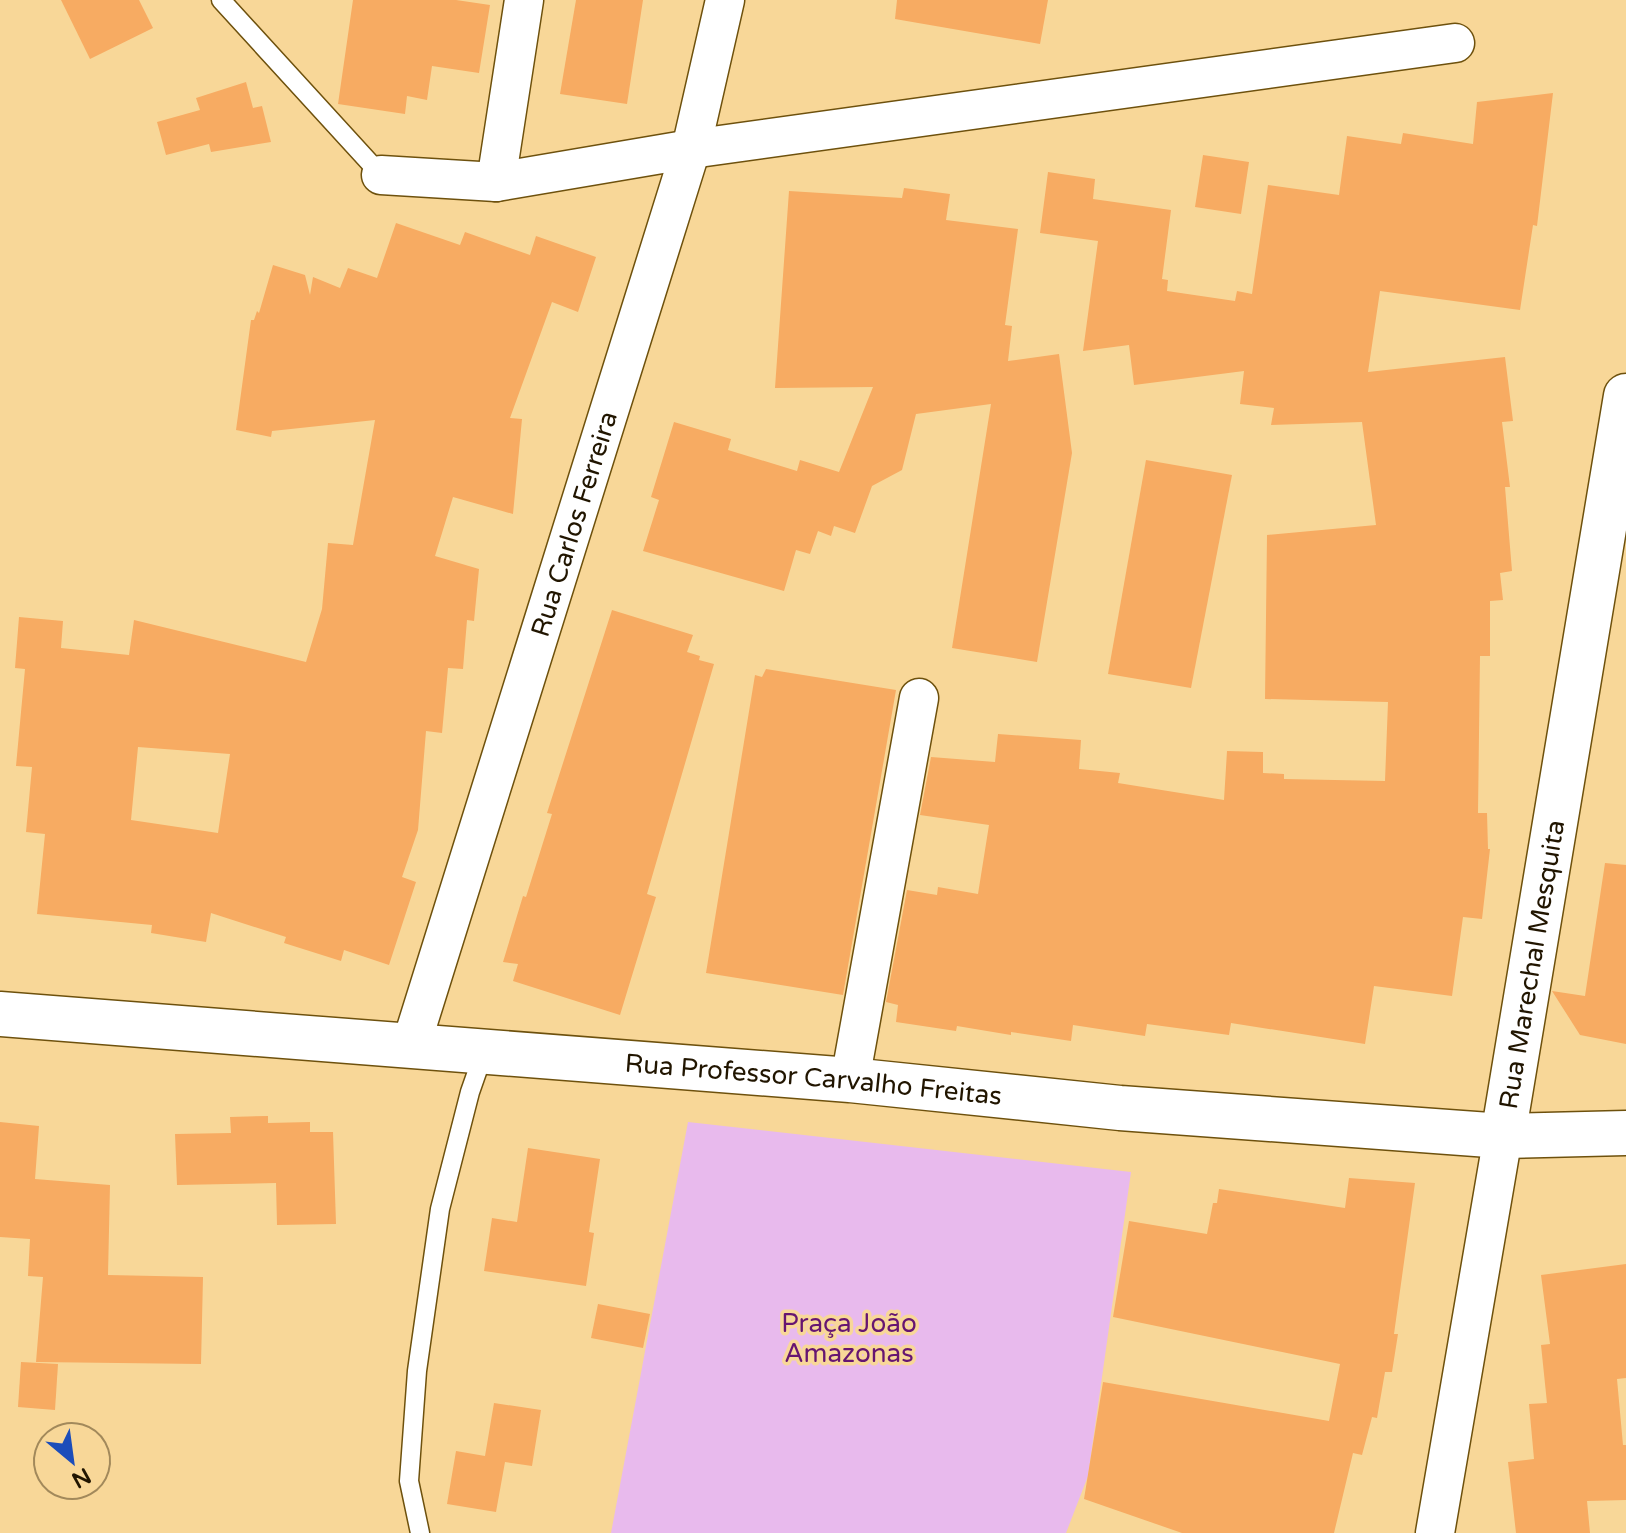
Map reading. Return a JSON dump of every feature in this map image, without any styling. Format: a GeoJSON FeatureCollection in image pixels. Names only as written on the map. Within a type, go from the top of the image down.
{"type":"FeatureCollection","features":[{"type":"Feature","properties":{"kind":"street"},"geometry":{"type":"LineString","coordinates":[[496,182],[524,0]]}},
{"type":"Feature","properties":{"kind":"street","name":"Rua Carlos Ferreira"},"geometry":{"type":"LineString","coordinates":[[411,1045],[691,149],[725,0]]}},
{"type":"Feature","properties":{"kind":"street"},"geometry":{"type":"LineString","coordinates":[[381,175],[496,182],[691,149],[1455,43]]}},
{"type":"Feature","properties":{"kind":"street","name":"Rua Marechal Mesquita"},"geometry":{"type":"LineString","coordinates":[[1435,1533],[1626,396]]}},
{"type":"Feature","properties":{"kind":"street"},"geometry":{"type":"LineString","coordinates":[[850,1080],[919,698]]}},
{"type":"Feature","properties":{"kind":"street","name":"Rua Professor Carvalho Freitas"},"geometry":{"type":"LineString","coordinates":[[0,1014],[850,1080],[1120,1108],[1503,1136],[1626,1133]]}},
{"type":"Feature","properties":{"kind":"lane"},"geometry":{"type":"LineString","coordinates":[[221,0],[381,175]]}},
{"type":"Feature","properties":{"kind":"lane"},"geometry":{"type":"LineString","coordinates":[[420,1533],[409,1481],[417,1371],[440,1209],[470,1092],[484,1052]]}},
{"type":"Feature","properties":{"kind":"green space","name":"Praça João Amazonas"},"geometry":{"type":"Polygon","coordinates":[[[688,1122],[1131,1172],[1088,1476],[1066,1533],[611,1533],[688,1122]]]}},
{"type":"Feature","properties":{"kind":"building"},"geometry":{"type":"Polygon","coordinates":[[[61,0],[139,0],[153,28],[90,59],[61,0]]]}},
{"type":"Feature","properties":{"kind":"building"},"geometry":{"type":"Polygon","coordinates":[[[353,0],[456,0],[490,5],[479,73],[432,66],[427,100],[407,96],[405,114],[338,104],[353,0]]]}},
{"type":"Feature","properties":{"kind":"building"},"geometry":{"type":"Polygon","coordinates":[[[576,0],[643,0],[627,104],[560,94],[576,0]]]}},
{"type":"Feature","properties":{"kind":"building"},"geometry":{"type":"Polygon","coordinates":[[[897,0],[1048,0],[1040,44],[895,19],[897,0]]]}},
{"type":"Feature","properties":{"kind":"building"},"geometry":{"type":"Polygon","coordinates":[[[246,82],[253,108],[262,106],[271,142],[211,152],[209,144],[166,155],[157,122],[200,110],[196,98],[246,82]]]}},
{"type":"Feature","properties":{"kind":"building"},"geometry":{"type":"Polygon","coordinates":[[[1553,93],[1537,226],[1533,225],[1520,310],[1380,291],[1368,372],[1505,357],[1513,421],[1502,422],[1510,487],[1505,487],[1512,571],[1500,573],[1503,600],[1490,601],[1490,656],[1480,656],[1478,813],[1487,813],[1490,849],[1482,919],[1463,917],[1452,996],[1374,986],[1365,1044],[1231,1023],[1229,1035],[1147,1024],[1145,1036],[1073,1025],[1071,1041],[957,1026],[956,1031],[896,1022],[898,1005],[886,1002],[907,890],[937,895],[938,887],[978,894],[989,825],[920,815],[931,757],[995,762],[998,734],[1081,740],[1079,769],[1120,773],[1118,783],[1224,800],[1227,751],[1263,752],[1263,773],[1284,774],[1284,779],[1385,781],[1388,702],[1265,699],[1267,535],[1376,525],[1362,422],[1271,425],[1274,408],[1240,404],[1244,371],[1134,385],[1129,345],[1083,351],[1098,241],[1040,233],[1048,172],[1095,179],[1093,199],[1171,210],[1162,279],[1168,280],[1167,291],[1235,301],[1237,291],[1252,294],[1268,185],[1339,195],[1347,136],[1401,144],[1403,133],[1473,144],[1477,102],[1553,93]]]}},
{"type":"Feature","properties":{"kind":"building"},"geometry":{"type":"Polygon","coordinates":[[[1203,155],[1249,162],[1241,214],[1195,207],[1203,155]]]}},
{"type":"Feature","properties":{"kind":"building"},"geometry":{"type":"Polygon","coordinates":[[[904,188],[950,194],[946,220],[1018,229],[1005,325],[1012,326],[1008,361],[1059,354],[1072,453],[1037,662],[952,648],[991,404],[916,414],[902,470],[872,486],[855,533],[834,526],[831,536],[818,531],[810,554],[796,550],[784,591],[643,551],[659,500],[651,497],[674,422],[731,439],[728,450],[797,471],[800,460],[839,472],[873,387],[775,388],[789,191],[902,198],[904,188]]]}},
{"type":"Feature","properties":{"kind":"building"},"geometry":{"type":"Polygon","coordinates":[[[396,223],[460,245],[465,232],[530,255],[536,236],[596,257],[578,312],[552,302],[510,418],[522,419],[513,514],[453,497],[435,556],[479,569],[474,621],[467,620],[463,669],[448,668],[442,733],[426,731],[418,830],[402,877],[416,882],[389,965],[344,950],[341,961],[284,943],[286,937],[211,913],[206,942],[151,933],[152,925],[37,914],[45,834],[26,832],[32,767],[16,766],[25,669],[15,668],[19,617],[63,621],[61,648],[129,655],[134,620],[306,662],[322,609],[328,543],[353,545],[375,420],[272,431],[271,437],[236,430],[251,320],[254,320],[257,311],[259,313],[273,265],[305,275],[310,295],[313,277],[340,288],[348,268],[377,278],[396,223]],[[138,747],[131,820],[218,833],[230,754],[138,747]]]}},
{"type":"Feature","properties":{"kind":"building"},"geometry":{"type":"Polygon","coordinates":[[[1146,460],[1232,475],[1191,688],[1108,674],[1146,460]]]}},
{"type":"Feature","properties":{"kind":"building"},"geometry":{"type":"Polygon","coordinates":[[[612,610],[693,635],[687,652],[700,656],[699,660],[714,664],[647,894],[656,897],[620,1015],[513,981],[518,964],[503,962],[552,814],[547,813],[612,610]]]}},
{"type":"Feature","properties":{"kind":"building"},"geometry":{"type":"Polygon","coordinates":[[[766,669],[896,690],[843,995],[706,973],[755,675],[762,677],[766,669]]]}},
{"type":"Feature","properties":{"kind":"building"},"geometry":{"type":"Polygon","coordinates":[[[1605,863],[1626,865],[1626,1044],[1580,1035],[1552,991],[1585,996],[1605,863]]]}},
{"type":"Feature","properties":{"kind":"building"},"geometry":{"type":"Polygon","coordinates":[[[268,1116],[268,1123],[310,1122],[310,1132],[333,1132],[336,1224],[277,1225],[276,1183],[177,1185],[175,1134],[231,1133],[230,1117],[268,1116]]]}},
{"type":"Feature","properties":{"kind":"building"},"geometry":{"type":"Polygon","coordinates":[[[0,1122],[39,1126],[35,1179],[110,1185],[108,1275],[203,1277],[201,1364],[36,1362],[43,1277],[28,1276],[30,1239],[0,1237],[0,1122]]]}},
{"type":"Feature","properties":{"kind":"building"},"geometry":{"type":"Polygon","coordinates":[[[528,1148],[600,1159],[589,1232],[594,1233],[586,1286],[484,1271],[492,1218],[517,1222],[528,1148]]]}},
{"type":"Feature","properties":{"kind":"building"},"geometry":{"type":"Polygon","coordinates":[[[1349,1178],[1415,1183],[1394,1334],[1398,1334],[1392,1372],[1385,1372],[1377,1418],[1372,1417],[1362,1455],[1353,1453],[1334,1533],[1182,1533],[1084,1499],[1103,1382],[1329,1421],[1340,1364],[1113,1317],[1129,1221],[1207,1234],[1219,1189],[1345,1208],[1349,1178]]]}},
{"type":"Feature","properties":{"kind":"building"},"geometry":{"type":"Polygon","coordinates":[[[1626,1264],[1626,1378],[1617,1379],[1623,1445],[1626,1445],[1626,1500],[1587,1501],[1590,1533],[1516,1533],[1508,1462],[1534,1459],[1529,1404],[1547,1403],[1541,1345],[1550,1344],[1541,1275],[1626,1264]]]}},
{"type":"Feature","properties":{"kind":"building"},"geometry":{"type":"Polygon","coordinates":[[[598,1304],[650,1314],[643,1348],[591,1338],[598,1304]]]}},
{"type":"Feature","properties":{"kind":"building"},"geometry":{"type":"Polygon","coordinates":[[[21,1362],[58,1364],[55,1410],[18,1407],[21,1362]]]}},
{"type":"Feature","properties":{"kind":"building"},"geometry":{"type":"Polygon","coordinates":[[[494,1403],[541,1410],[532,1466],[505,1462],[496,1512],[447,1504],[456,1451],[485,1456],[494,1403]]]}}]}
